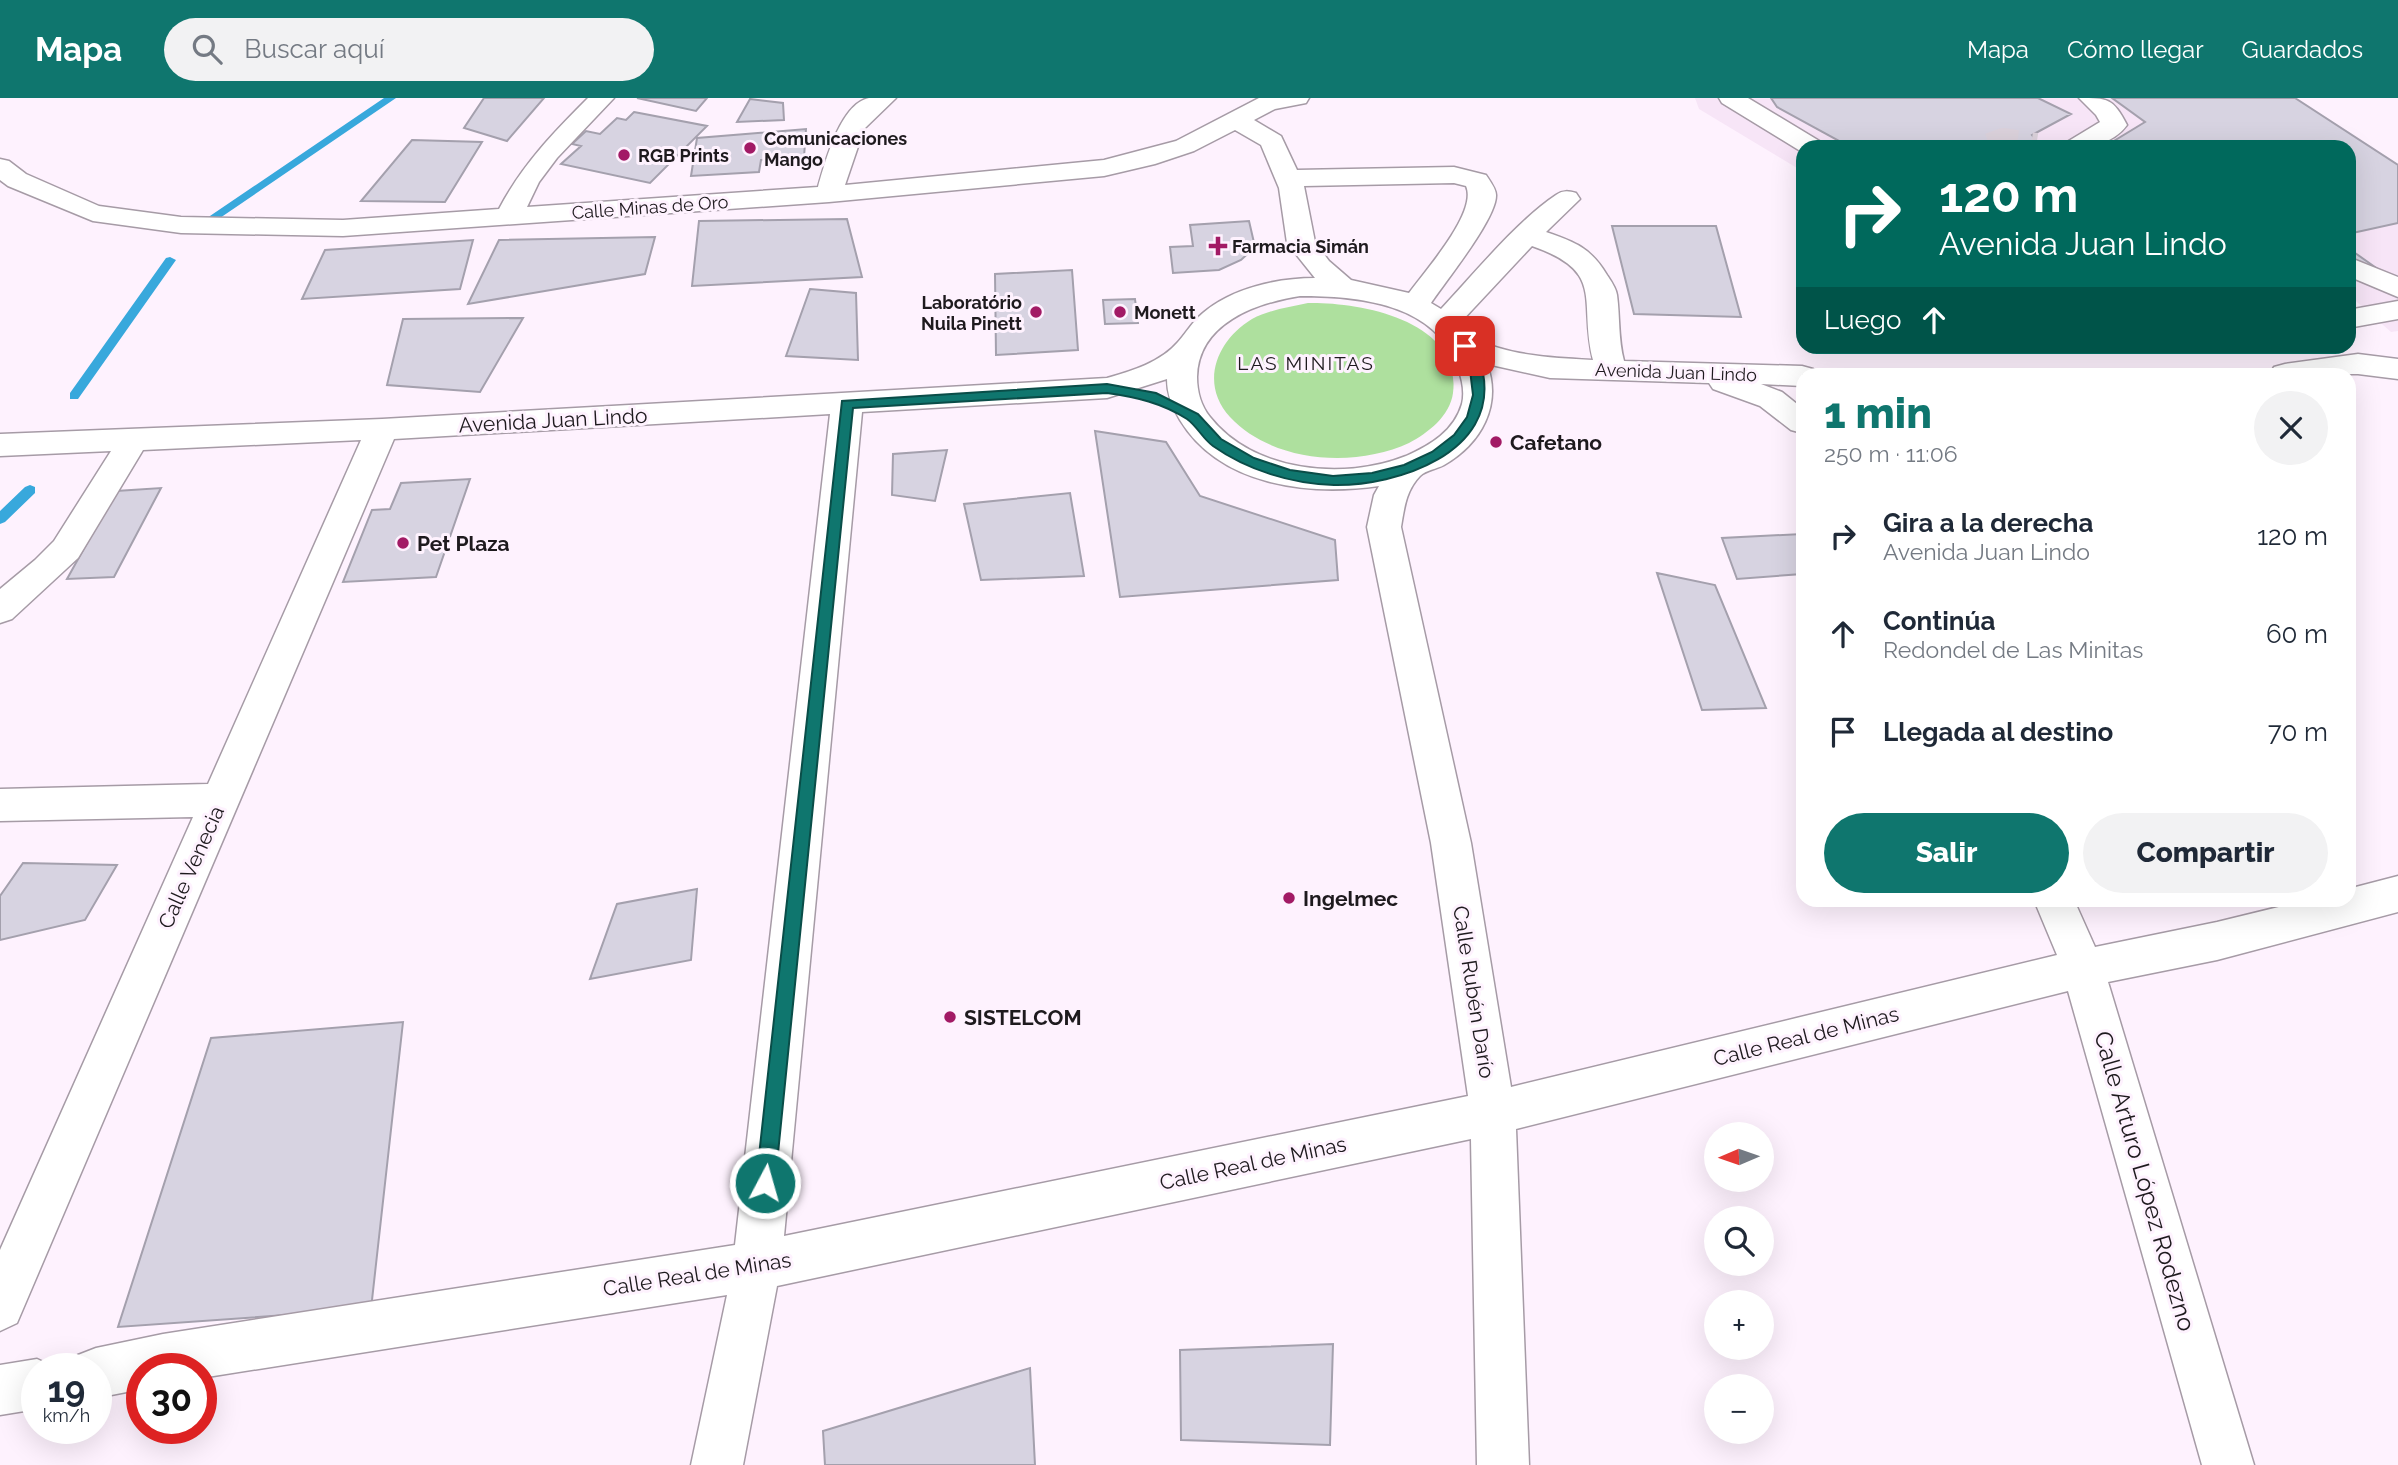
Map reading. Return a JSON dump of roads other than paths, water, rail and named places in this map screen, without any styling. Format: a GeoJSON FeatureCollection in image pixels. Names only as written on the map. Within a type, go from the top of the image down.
{"type":"FeatureCollection","features":[{"type":"Feature","properties":{"kind":"street"},"geometry":{"type":"LineString","coordinates":[[508,218],[527,180],[548,153],[602,98]]}},
{"type":"Feature","properties":{"kind":"street"},"geometry":{"type":"LineString","coordinates":[[829,194],[853,122],[867,107],[884,98]]}},
{"type":"Feature","properties":{"kind":"street","name":"Calle Minas de Oro"},"geometry":{"type":"LineString","coordinates":[[0,167],[17,180],[93,213],[181,225],[343,228],[829,194],[1104,168],[1146,159],[1185,146],[1268,103],[1297,98]]}},
{"type":"Feature","properties":{"kind":"street"},"geometry":{"type":"LineString","coordinates":[[1731,98],[1800,140]]}},
{"type":"Feature","properties":{"kind":"street"},"geometry":{"type":"LineString","coordinates":[[2088,140],[2114,125],[2107,111],[2091,98]]}},
{"type":"Feature","properties":{"kind":"street"},"geometry":{"type":"LineString","coordinates":[[1237,121],[1272,141],[1292,188],[1301,243],[1319,267],[1342,287]]}},
{"type":"Feature","properties":{"kind":"street"},"geometry":{"type":"LineString","coordinates":[[1287,178],[1454,175],[1477,181],[1483,194],[1478,215],[1414,306]]}},
{"type":"Feature","properties":{"kind":"street"},"geometry":{"type":"LineString","coordinates":[[1443,324],[1527,236],[1567,200]]}},
{"type":"Feature","properties":{"kind":"street"},"geometry":{"type":"LineString","coordinates":[[1527,236],[1559,246],[1584,260],[1602,290],[1605,347],[1611,370]]}},
{"type":"Feature","properties":{"kind":"street"},"geometry":{"type":"LineString","coordinates":[[1261,295],[1288,271],[1301,243]]}},
{"type":"Feature","properties":{"kind":"street"},"geometry":{"type":"LineString","coordinates":[[2356,270],[2397,293]]}},
{"type":"Feature","properties":{"kind":"street"},"geometry":{"type":"LineString","coordinates":[[1300,287],[1342,287],[1380,293],[1414,306],[1443,324],[1465,346],[1477,370],[1479,395],[1473,417],[1459,438],[1436,455],[1408,469],[1372,478],[1333,480],[1289,475],[1249,462],[1216,442],[1193,417],[1185,401],[1181,368],[1185,352],[1197,334],[1214,318],[1236,304],[1261,295],[1300,287]]}},
{"type":"Feature","properties":{"kind":"street"},"geometry":{"type":"LineString","coordinates":[[2356,296],[2397,293]]}},
{"type":"Feature","properties":{"kind":"street"},"geometry":{"type":"LineString","coordinates":[[2356,315],[2397,293]]}},
{"type":"Feature","properties":{"kind":"street","name":"Avenida Juan Lindo"},"geometry":{"type":"LineString","coordinates":[[1465,346],[1501,358],[1550,368],[1796,376]]}},
{"type":"Feature","properties":{"kind":"street"},"geometry":{"type":"LineString","coordinates":[[2356,346],[2386,367]]}},
{"type":"Feature","properties":{"kind":"street","name":"Avenida Juan Lindo"},"geometry":{"type":"LineString","coordinates":[[0,445],[382,429],[1107,388],[1151,376],[1185,352]]}},
{"type":"Feature","properties":{"kind":"street"},"geometry":{"type":"LineString","coordinates":[[2322,368],[2386,367]]}},
{"type":"Feature","properties":{"kind":"street","name":"Avenida Juan Lindo"},"geometry":{"type":"LineString","coordinates":[[1479,395],[1512,377],[1550,368]]}},
{"type":"Feature","properties":{"kind":"street"},"geometry":{"type":"LineString","coordinates":[[1699,372],[1771,399],[1796,418]]}},
{"type":"Feature","properties":{"kind":"street","name":"Avenida Juan Lindo"},"geometry":{"type":"LineString","coordinates":[[1107,388],[1152,396],[1193,417]]}},
{"type":"Feature","properties":{"kind":"street"},"geometry":{"type":"LineString","coordinates":[[717,1465],[757,1266],[847,404]]}},
{"type":"Feature","properties":{"kind":"street","name":"Calle Venecia"},"geometry":{"type":"LineString","coordinates":[[0,1306],[382,429]]}},
{"type":"Feature","properties":{"kind":"street"},"geometry":{"type":"LineString","coordinates":[[0,610],[14,595],[53,564],[80,530],[106,481],[134,439]]}},
{"type":"Feature","properties":{"kind":"street","name":"Calle Rubén Darío"},"geometry":{"type":"LineString","coordinates":[[1384,527],[1391,495],[1408,469]]}},
{"type":"Feature","properties":{"kind":"street","name":"Calle Rubén Darío"},"geometry":{"type":"LineString","coordinates":[[1333,480],[1363,497],[1384,527],[1451,843],[1493,1113],[1503,1465]]}},
{"type":"Feature","properties":{"kind":"street"},"geometry":{"type":"LineString","coordinates":[[0,805],[221,800]]}},
{"type":"Feature","properties":{"kind":"street","name":"Calle Real de Minas"},"geometry":{"type":"LineString","coordinates":[[2356,905],[2398,894]]}},
{"type":"Feature","properties":{"kind":"street","name":"Calle Arturo López Rodezno"},"geometry":{"type":"LineString","coordinates":[[2057,907],[2083,968],[2228,1465]]}},
{"type":"Feature","properties":{"kind":"street","name":"Calle Real de Minas"},"geometry":{"type":"LineString","coordinates":[[112,1370],[176,1356],[757,1266],[1493,1113],[2083,968],[2217,941],[2348,907]]}},
{"type":"Feature","properties":{"kind":"street"},"geometry":{"type":"LineString","coordinates":[[0,1390],[21,1387]]}},
{"type":"Feature","properties":{"kind":"waterway"},"geometry":{"type":"LineString","coordinates":[[213,218],[391,98]]}},
{"type":"Feature","properties":{"kind":"waterway"},"geometry":{"type":"LineString","coordinates":[[74,396],[170,260]]}},
{"type":"Feature","properties":{"kind":"waterway"},"geometry":{"type":"LineString","coordinates":[[0,519],[30,490]]}},
{"type":"Feature","properties":{"kind":"place","name":"Comunicaciones Mango"},"geometry":{"type":"Point","coordinates":[750,148]}},
{"type":"Feature","properties":{"kind":"place","name":"RGB Prints"},"geometry":{"type":"Point","coordinates":[624,155]}},
{"type":"Feature","properties":{"kind":"place","name":"Farmacia Simán"},"geometry":{"type":"Point","coordinates":[1218,246]}},
{"type":"Feature","properties":{"kind":"place","name":"Laboratório Nuila Pinett"},"geometry":{"type":"Point","coordinates":[1036,312]}},
{"type":"Feature","properties":{"kind":"place","name":"Monett"},"geometry":{"type":"Point","coordinates":[1120,312]}},
{"type":"Feature","properties":{"kind":"place","name":"Cafetano"},"geometry":{"type":"Point","coordinates":[1496,442]}},
{"type":"Feature","properties":{"kind":"place","name":"Pet Plaza"},"geometry":{"type":"Point","coordinates":[403,543]}},
{"type":"Feature","properties":{"kind":"place","name":"Ingelmec"},"geometry":{"type":"Point","coordinates":[1289,898]}},
{"type":"Feature","properties":{"kind":"place","name":"SISTELCOM"},"geometry":{"type":"Point","coordinates":[950,1017]}},
{"type":"Feature","properties":{"kind":"district","name":"LAS MINITAS"},"geometry":{"type":"Point","coordinates":[1306,363]}}]}
